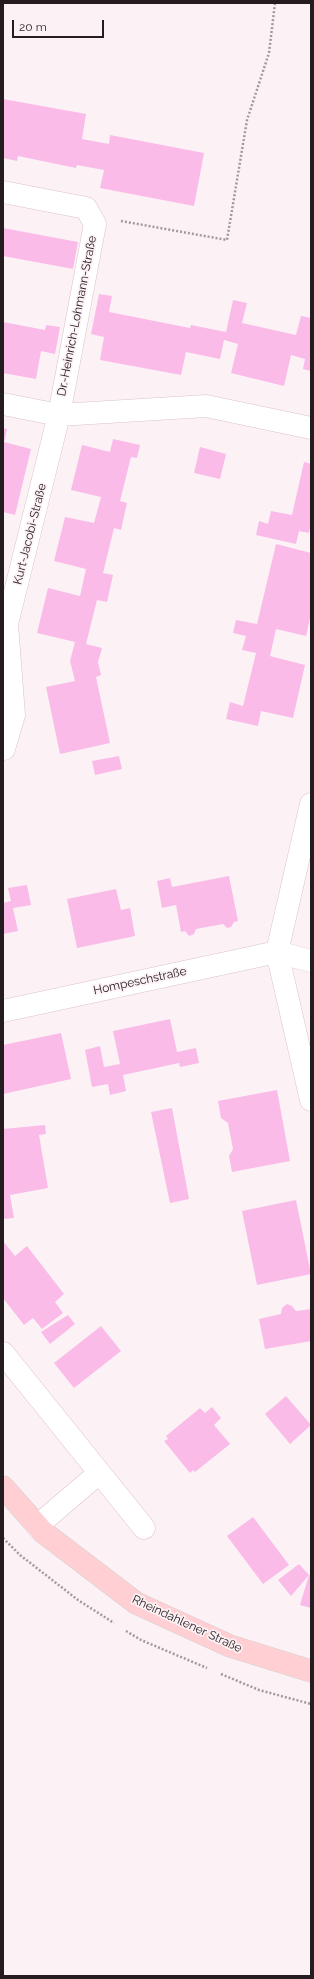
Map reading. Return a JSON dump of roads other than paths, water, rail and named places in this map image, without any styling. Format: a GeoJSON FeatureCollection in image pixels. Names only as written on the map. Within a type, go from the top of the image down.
{"type":"FeatureCollection","features":[{"type":"Feature","properties":{"kind":"main road","name":"Rheindahlener Straße"},"geometry":{"type":"LineString","coordinates":[[3,1487],[42,1532],[136,1603],[230,1646],[311,1671]]}},
{"type":"Feature","properties":{"kind":"street","name":"Dr.-Heinrich-Lohmann-Straße"},"geometry":{"type":"LineString","coordinates":[[3,192],[86,208],[95,224],[59,415]]}},
{"type":"Feature","properties":{"kind":"street"},"geometry":{"type":"LineString","coordinates":[[3,404],[59,415],[206,406],[311,428]]}},
{"type":"Feature","properties":{"kind":"street","name":"Kurt-Jacobi-Straße"},"geometry":{"type":"LineString","coordinates":[[4,749],[14,715],[7,624],[59,415]]}},
{"type":"Feature","properties":{"kind":"street"},"geometry":{"type":"LineString","coordinates":[[310,1095],[277,952],[311,804]]}},
{"type":"Feature","properties":{"kind":"street","name":"Hompeschstraße"},"geometry":{"type":"LineString","coordinates":[[3,1011],[277,952],[311,960]]}},
{"type":"Feature","properties":{"kind":"street"},"geometry":{"type":"LineString","coordinates":[[3,1353],[144,1528]]}},
{"type":"Feature","properties":{"kind":"street"},"geometry":{"type":"LineString","coordinates":[[37,1526],[99,1472]]}}]}
